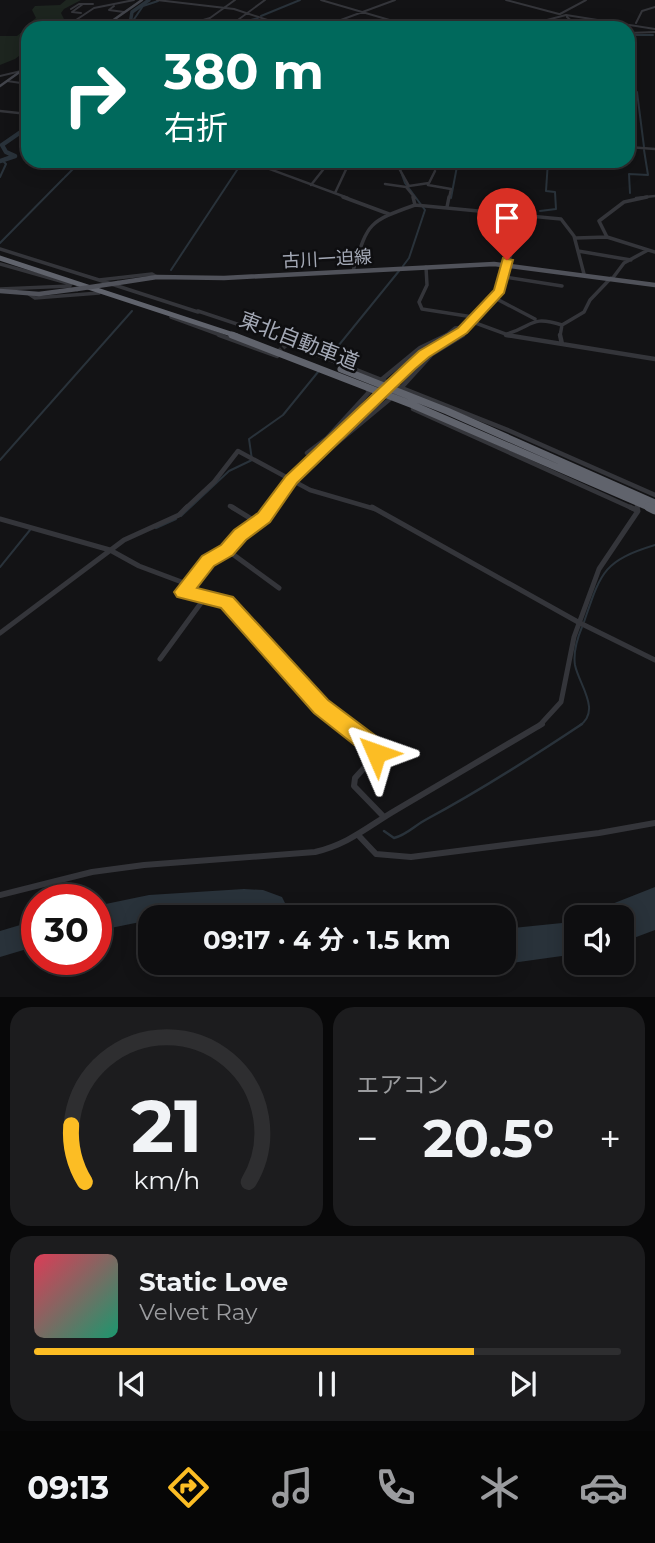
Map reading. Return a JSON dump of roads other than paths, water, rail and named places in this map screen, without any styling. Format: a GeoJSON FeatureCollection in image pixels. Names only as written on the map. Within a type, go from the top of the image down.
{"type":"FeatureCollection","features":[{"type":"Feature","properties":{"kind":"highway","name":"東北自動車道"},"geometry":{"type":"LineString","coordinates":[[0,256],[161,304],[318,360],[447,411],[655,503]]}},
{"type":"Feature","properties":{"kind":"highway","name":"東北自動車道"},"geometry":{"type":"LineString","coordinates":[[0,256],[302,360],[493,437],[655,510]]}},
{"type":"Feature","properties":{"kind":"main road","name":"古川一迫線"},"geometry":{"type":"LineString","coordinates":[[0,290],[29,294],[157,277],[204,279],[506,265],[655,285]]}},
{"type":"Feature","properties":{"kind":"street"},"geometry":{"type":"LineString","coordinates":[[92,0],[95,4]]}},
{"type":"Feature","properties":{"kind":"street"},"geometry":{"type":"LineString","coordinates":[[71,9],[83,4],[114,5],[134,0]]}},
{"type":"Feature","properties":{"kind":"street"},"geometry":{"type":"LineString","coordinates":[[112,21],[142,0]]}},
{"type":"Feature","properties":{"kind":"street"},"geometry":{"type":"LineString","coordinates":[[157,0],[224,8],[271,21]]}},
{"type":"Feature","properties":{"kind":"street"},"geometry":{"type":"LineString","coordinates":[[202,21],[235,0]]}},
{"type":"Feature","properties":{"kind":"street"},"geometry":{"type":"LineString","coordinates":[[236,21],[265,0]]}},
{"type":"Feature","properties":{"kind":"street"},"geometry":{"type":"LineString","coordinates":[[321,0],[394,21]]}},
{"type":"Feature","properties":{"kind":"street"},"geometry":{"type":"LineString","coordinates":[[336,21],[396,0]]}},
{"type":"Feature","properties":{"kind":"street"},"geometry":{"type":"LineString","coordinates":[[506,0],[562,15],[587,16],[607,21]]}},
{"type":"Feature","properties":{"kind":"street"},"geometry":{"type":"LineString","coordinates":[[543,21],[562,15],[586,0]]}},
{"type":"Feature","properties":{"kind":"street"},"geometry":{"type":"LineString","coordinates":[[82,13],[72,12],[83,4]]}},
{"type":"Feature","properties":{"kind":"street"},"geometry":{"type":"LineString","coordinates":[[74,21],[95,4]]}},
{"type":"Feature","properties":{"kind":"street"},"geometry":{"type":"LineString","coordinates":[[114,5],[109,10],[124,12]]}},
{"type":"Feature","properties":{"kind":"street"},"geometry":{"type":"LineString","coordinates":[[654,31],[636,23],[636,16],[644,8],[655,7]]}},
{"type":"Feature","properties":{"kind":"street"},"geometry":{"type":"LineString","coordinates":[[66,9],[85,10]]}},
{"type":"Feature","properties":{"kind":"street"},"geometry":{"type":"LineString","coordinates":[[562,15],[571,21]]}},
{"type":"Feature","properties":{"kind":"street"},"geometry":{"type":"LineString","coordinates":[[635,33],[654,31]]}},
{"type":"Feature","properties":{"kind":"street"},"geometry":{"type":"LineString","coordinates":[[0,76],[20,71]]}},
{"type":"Feature","properties":{"kind":"street"},"geometry":{"type":"LineString","coordinates":[[3,82],[20,71]]}},
{"type":"Feature","properties":{"kind":"street"},"geometry":{"type":"LineString","coordinates":[[3,82],[21,83]]}},
{"type":"Feature","properties":{"kind":"street"},"geometry":{"type":"LineString","coordinates":[[0,111],[21,113]]}},
{"type":"Feature","properties":{"kind":"street"},"geometry":{"type":"LineString","coordinates":[[635,148],[655,149]]}},
{"type":"Feature","properties":{"kind":"street"},"geometry":{"type":"LineString","coordinates":[[270,168],[390,214]]}},
{"type":"Feature","properties":{"kind":"street"},"geometry":{"type":"LineString","coordinates":[[311,185],[324,168]]}},
{"type":"Feature","properties":{"kind":"street"},"geometry":{"type":"LineString","coordinates":[[335,193],[347,168]]}},
{"type":"Feature","properties":{"kind":"street"},"geometry":{"type":"LineString","coordinates":[[400,168],[415,199],[415,205]]}},
{"type":"Feature","properties":{"kind":"street"},"geometry":{"type":"LineString","coordinates":[[428,184],[435,171]]}},
{"type":"Feature","properties":{"kind":"street"},"geometry":{"type":"LineString","coordinates":[[385,184],[396,187],[428,184],[451,189],[447,207]]}},
{"type":"Feature","properties":{"kind":"street"},"geometry":{"type":"LineString","coordinates":[[607,237],[599,221],[615,206],[631,198],[655,196]]}},
{"type":"Feature","properties":{"kind":"street"},"geometry":{"type":"LineString","coordinates":[[353,271],[365,233],[382,217],[415,205],[424,205],[561,219],[570,227],[576,238],[584,274]]}},
{"type":"Feature","properties":{"kind":"street"},"geometry":{"type":"LineString","coordinates":[[383,817],[354,786],[355,778],[374,756],[374,747],[321,707],[226,602],[183,592],[208,561],[227,550],[240,535],[258,523],[275,505],[291,480],[314,458],[424,354],[456,335],[500,291],[513,247],[517,214]]}},
{"type":"Feature","properties":{"kind":"street"},"geometry":{"type":"LineString","coordinates":[[576,238],[607,237],[655,251]]}},
{"type":"Feature","properties":{"kind":"street"},"geometry":{"type":"LineString","coordinates":[[562,344],[559,332],[562,325],[583,312],[590,300],[624,263],[648,250]]}},
{"type":"Feature","properties":{"kind":"street"},"geometry":{"type":"LineString","coordinates":[[579,251],[631,260]]}},
{"type":"Feature","properties":{"kind":"street"},"geometry":{"type":"LineString","coordinates":[[0,256],[99,280],[262,332],[509,432],[655,495]]}},
{"type":"Feature","properties":{"kind":"street"},"geometry":{"type":"LineString","coordinates":[[0,256],[76,287],[189,323],[370,391],[499,445],[637,508],[638,511],[599,569],[570,649],[561,702],[552,715],[506,746],[383,817],[359,836],[315,852],[144,865],[92,872],[0,895]]}},
{"type":"Feature","properties":{"kind":"street"},"geometry":{"type":"LineString","coordinates":[[426,267],[427,285],[419,302],[422,309],[472,319],[506,334],[655,359]]}},
{"type":"Feature","properties":{"kind":"street"},"geometry":{"type":"LineString","coordinates":[[99,280],[152,274],[157,277]]}},
{"type":"Feature","properties":{"kind":"street"},"geometry":{"type":"LineString","coordinates":[[505,277],[562,286]]}},
{"type":"Feature","properties":{"kind":"street"},"geometry":{"type":"LineString","coordinates":[[0,290],[76,287]]}},
{"type":"Feature","properties":{"kind":"street"},"geometry":{"type":"LineString","coordinates":[[29,294],[36,298],[95,291]]}},
{"type":"Feature","properties":{"kind":"street"},"geometry":{"type":"LineString","coordinates":[[493,298],[536,320]]}},
{"type":"Feature","properties":{"kind":"street"},"geometry":{"type":"LineString","coordinates":[[198,312],[262,332]]}},
{"type":"Feature","properties":{"kind":"street"},"geometry":{"type":"LineString","coordinates":[[506,334],[523,329],[529,321],[544,319],[562,325]]}},
{"type":"Feature","properties":{"kind":"street"},"geometry":{"type":"LineString","coordinates":[[189,323],[214,330],[238,342]]}},
{"type":"Feature","properties":{"kind":"street"},"geometry":{"type":"LineString","coordinates":[[381,380],[420,348],[443,338],[455,328],[464,327]]}},
{"type":"Feature","properties":{"kind":"street"},"geometry":{"type":"LineString","coordinates":[[401,388],[432,354],[464,334],[464,327]]}},
{"type":"Feature","properties":{"kind":"street"},"geometry":{"type":"LineString","coordinates":[[286,345],[317,354]]}},
{"type":"Feature","properties":{"kind":"street"},"geometry":{"type":"LineString","coordinates":[[278,353],[306,367]]}},
{"type":"Feature","properties":{"kind":"street"},"geometry":{"type":"LineString","coordinates":[[370,391],[327,438],[307,453],[314,458],[320,457],[390,399]]}},
{"type":"Feature","properties":{"kind":"street"},"geometry":{"type":"LineString","coordinates":[[0,633],[52,591],[138,532],[179,515],[214,482],[238,452],[318,494],[357,500],[578,622],[655,660]]}},
{"type":"Feature","properties":{"kind":"street"},"geometry":{"type":"LineString","coordinates":[[230,506],[258,523]]}},
{"type":"Feature","properties":{"kind":"street"},"geometry":{"type":"LineString","coordinates":[[0,519],[112,551],[139,566],[187,584]]}},
{"type":"Feature","properties":{"kind":"street"},"geometry":{"type":"LineString","coordinates":[[227,550],[279,588]]}},
{"type":"Feature","properties":{"kind":"street"},"geometry":{"type":"LineString","coordinates":[[160,659],[201,603],[202,596]]}},
{"type":"Feature","properties":{"kind":"street"},"geometry":{"type":"LineString","coordinates":[[359,836],[376,854],[411,857],[585,835],[655,822]]}},
{"type":"Feature","properties":{"kind":"waterway"},"geometry":{"type":"LineString","coordinates":[[130,21],[132,12],[149,0]]}},
{"type":"Feature","properties":{"kind":"waterway"},"geometry":{"type":"LineString","coordinates":[[261,16],[300,0]]}},
{"type":"Feature","properties":{"kind":"waterway"},"geometry":{"type":"LineString","coordinates":[[133,21],[143,6],[158,1]]}},
{"type":"Feature","properties":{"kind":"waterway"},"geometry":{"type":"LineString","coordinates":[[247,21],[258,18]]}},
{"type":"Feature","properties":{"kind":"waterway"},"geometry":{"type":"LineString","coordinates":[[635,35],[653,35]]}},
{"type":"Feature","properties":{"kind":"waterway"},"geometry":{"type":"LineString","coordinates":[[635,81],[636,90]]}},
{"type":"Feature","properties":{"kind":"waterway"},"geometry":{"type":"LineString","coordinates":[[637,92],[644,147]]}},
{"type":"Feature","properties":{"kind":"waterway"},"geometry":{"type":"LineString","coordinates":[[0,161],[15,156],[6,152],[2,145],[21,132]]}},
{"type":"Feature","properties":{"kind":"waterway"},"geometry":{"type":"LineString","coordinates":[[630,193],[629,174],[648,175],[644,150]]}},
{"type":"Feature","properties":{"kind":"waterway"},"geometry":{"type":"LineString","coordinates":[[0,177],[6,164],[3,161]]}},
{"type":"Feature","properties":{"kind":"waterway"},"geometry":{"type":"LineString","coordinates":[[65,177],[74,168]]}},
{"type":"Feature","properties":{"kind":"waterway"},"geometry":{"type":"LineString","coordinates":[[171,270],[238,168]]}},
{"type":"Feature","properties":{"kind":"waterway"},"geometry":{"type":"LineString","coordinates":[[400,168],[405,183],[425,210],[409,258],[403,266]]}},
{"type":"Feature","properties":{"kind":"waterway"},"geometry":{"type":"LineString","coordinates":[[451,198],[457,168]]}},
{"type":"Feature","properties":{"kind":"waterway"},"geometry":{"type":"LineString","coordinates":[[540,211],[556,209],[555,192],[546,191],[548,168]]}},
{"type":"Feature","properties":{"kind":"waterway"},"geometry":{"type":"LineString","coordinates":[[0,243],[64,178]]}},
{"type":"Feature","properties":{"kind":"waterway"},"geometry":{"type":"LineString","coordinates":[[330,356],[399,271]]}},
{"type":"Feature","properties":{"kind":"waterway"},"geometry":{"type":"LineString","coordinates":[[0,460],[132,311]]}},
{"type":"Feature","properties":{"kind":"waterway"},"geometry":{"type":"LineString","coordinates":[[181,516],[229,471],[252,460],[249,439],[283,415],[318,372]]}},
{"type":"Feature","properties":{"kind":"waterway"},"geometry":{"type":"LineString","coordinates":[[156,528],[176,519]]}},
{"type":"Feature","properties":{"kind":"waterway"},"geometry":{"type":"LineString","coordinates":[[0,567],[30,530]]}},
{"type":"Feature","properties":{"kind":"waterway"},"geometry":{"type":"LineString","coordinates":[[584,622],[595,591],[606,571],[624,557],[655,545]]}},
{"type":"Feature","properties":{"kind":"waterway"},"geometry":{"type":"LineString","coordinates":[[579,726],[589,713],[587,697],[575,665],[576,646],[582,627]]}},
{"type":"Feature","properties":{"kind":"waterway"},"geometry":{"type":"LineString","coordinates":[[384,831],[394,838],[403,835],[579,726]]}},
{"type":"Feature","properties":{"kind":"tunnel"},"geometry":{"type":"LineString","coordinates":[[278,352],[286,345]]}}]}
